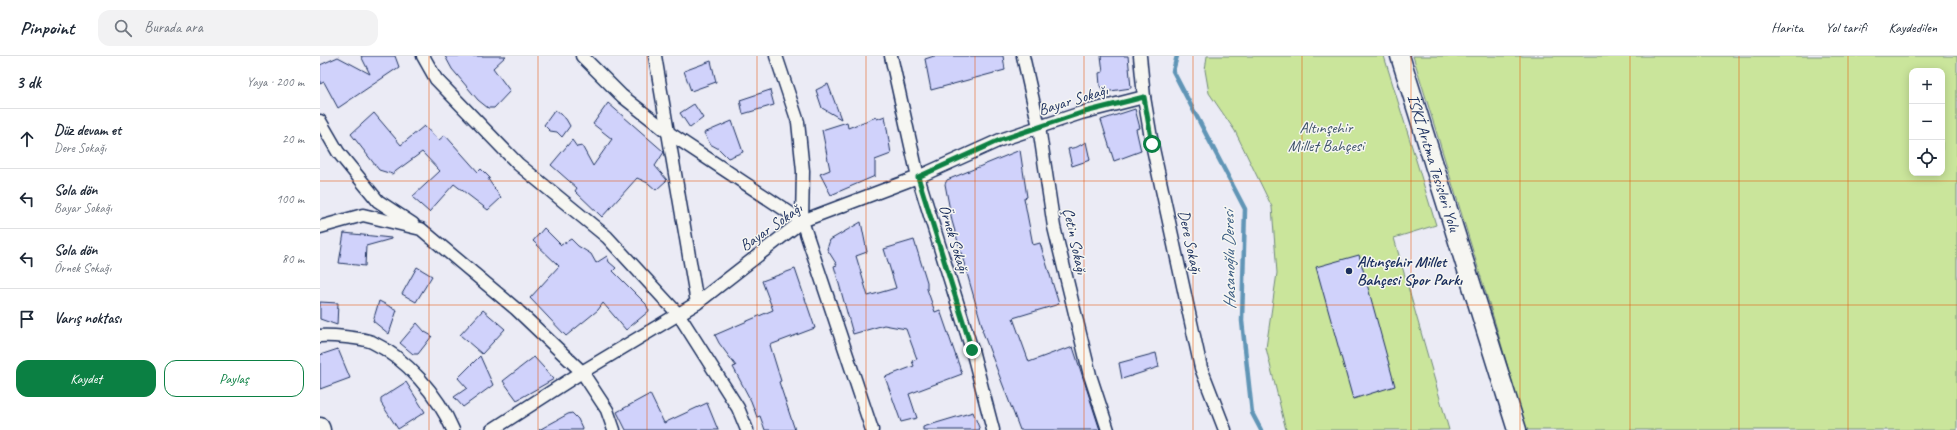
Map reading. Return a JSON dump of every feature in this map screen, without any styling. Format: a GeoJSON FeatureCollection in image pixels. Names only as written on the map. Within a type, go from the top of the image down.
{"type":"FeatureCollection","features":[{"type":"Feature","properties":{"kind":"main road","name":"İSKİ Arıtma Tesisleri Yolu"},"geometry":{"type":"LineString","coordinates":[[1400,56],[1517,430]]}},
{"type":"Feature","properties":{"kind":"street"},"geometry":{"type":"LineString","coordinates":[[423,56],[436,79],[518,164],[607,237],[679,315],[738,408],[747,430]]}},
{"type":"Feature","properties":{"kind":"street"},"geometry":{"type":"LineString","coordinates":[[582,56],[622,96],[669,133],[802,220]]}},
{"type":"Feature","properties":{"kind":"street"},"geometry":{"type":"LineString","coordinates":[[655,56],[697,303]]}},
{"type":"Feature","properties":{"kind":"street"},"geometry":{"type":"LineString","coordinates":[[776,56],[798,122],[803,171],[802,220],[872,430]]}},
{"type":"Feature","properties":{"kind":"street","name":"Örnek Sokağı"},"geometry":{"type":"LineString","coordinates":[[891,56],[918,177],[972,350],[993,430]]}},
{"type":"Feature","properties":{"kind":"street","name":"Çetin Sokağı"},"geometry":{"type":"LineString","coordinates":[[1023,56],[1039,127],[1054,227],[1090,375],[1108,430]]}},
{"type":"Feature","properties":{"kind":"street","name":"Dere Sokağı"},"geometry":{"type":"LineString","coordinates":[[1140,56],[1144,97],[1152,144],[1201,368],[1225,430]]}},
{"type":"Feature","properties":{"kind":"street","name":"Bayar Sokağı"},"geometry":{"type":"LineString","coordinates":[[492,430],[582,372],[697,303],[802,220],[918,177],[1000,140],[1081,113],[1144,97]]}},
{"type":"Feature","properties":{"kind":"street"},"geometry":{"type":"LineString","coordinates":[[320,121],[338,152],[378,201],[421,229],[516,309],[582,372],[607,410],[614,430]]}},
{"type":"Feature","properties":{"kind":"street"},"geometry":{"type":"LineString","coordinates":[[320,227],[363,215],[421,229]]}},
{"type":"Feature","properties":{"kind":"street"},"geometry":{"type":"LineString","coordinates":[[320,336],[371,342],[412,368],[446,414],[453,430]]}},
{"type":"Feature","properties":{"kind":"green space","name":"Altınşehir Millet Bahçesi"},"geometry":{"type":"Polygon","coordinates":[[[1207,56],[1384,56],[1436,225],[1394,238],[1449,430],[1286,430],[1266,348],[1277,273],[1272,207],[1235,131],[1209,93],[1205,70],[1207,56]]]}},
{"type":"Feature","properties":{"kind":"green space"},"geometry":{"type":"Polygon","coordinates":[[[1413,56],[1957,56],[1957,430],[1526,430],[1496,326],[1413,56]]]}},
{"type":"Feature","properties":{"kind":"building"},"geometry":{"type":"Polygon","coordinates":[[[361,56],[395,56],[399,67],[338,108],[324,82],[320,84],[320,65],[338,57],[370,74],[361,56]]]}},
{"type":"Feature","properties":{"kind":"building"},"geometry":{"type":"Polygon","coordinates":[[[445,56],[506,56],[493,68],[510,91],[494,108],[488,108],[478,100],[452,69],[445,56]]]}},
{"type":"Feature","properties":{"kind":"building"},"geometry":{"type":"Polygon","coordinates":[[[934,56],[1003,56],[1005,70],[931,90],[925,59],[934,56]]]}},
{"type":"Feature","properties":{"kind":"building"},"geometry":{"type":"Polygon","coordinates":[[[1101,56],[1128,56],[1131,88],[1104,92],[1100,86],[1099,73],[1103,72],[1101,56]]]}},
{"type":"Feature","properties":{"kind":"building"},"geometry":{"type":"Polygon","coordinates":[[[711,61],[716,82],[691,91],[684,71],[711,61]]]}},
{"type":"Feature","properties":{"kind":"building"},"geometry":{"type":"Polygon","coordinates":[[[828,84],[841,119],[822,108],[816,90],[828,84]]]}},
{"type":"Feature","properties":{"kind":"building"},"geometry":{"type":"Polygon","coordinates":[[[770,90],[774,105],[743,114],[740,100],[770,90]]]}},
{"type":"Feature","properties":{"kind":"building"},"geometry":{"type":"Polygon","coordinates":[[[608,103],[664,152],[655,166],[667,180],[656,190],[648,183],[637,178],[602,217],[575,191],[577,188],[551,165],[572,140],[577,147],[582,146],[593,166],[612,139],[593,124],[608,103]]]}},
{"type":"Feature","properties":{"kind":"building"},"geometry":{"type":"Polygon","coordinates":[[[694,104],[703,118],[690,128],[680,113],[694,104]]]}},
{"type":"Feature","properties":{"kind":"building"},"geometry":{"type":"Polygon","coordinates":[[[1135,109],[1140,128],[1136,129],[1141,151],[1114,161],[1101,120],[1135,109]]]}},
{"type":"Feature","properties":{"kind":"building"},"geometry":{"type":"Polygon","coordinates":[[[555,110],[566,119],[570,126],[562,137],[557,132],[550,131],[544,125],[555,110]]]}},
{"type":"Feature","properties":{"kind":"building"},"geometry":{"type":"Polygon","coordinates":[[[374,113],[401,145],[424,126],[439,140],[445,135],[478,172],[481,169],[490,178],[488,179],[501,198],[488,210],[454,184],[429,212],[412,197],[440,171],[422,152],[392,174],[379,170],[351,134],[374,113]]]}},
{"type":"Feature","properties":{"kind":"building"},"geometry":{"type":"Polygon","coordinates":[[[885,116],[891,154],[875,160],[875,176],[831,195],[820,174],[830,170],[822,130],[847,122],[848,128],[876,117],[877,119],[885,116]]]}},
{"type":"Feature","properties":{"kind":"building"},"geometry":{"type":"Polygon","coordinates":[[[732,121],[743,152],[728,158],[719,149],[710,144],[704,133],[732,121]]]}},
{"type":"Feature","properties":{"kind":"building"},"geometry":{"type":"Polygon","coordinates":[[[1086,142],[1090,160],[1072,166],[1068,149],[1077,147],[1086,142]]]}},
{"type":"Feature","properties":{"kind":"building"},"geometry":{"type":"Polygon","coordinates":[[[1020,150],[1027,197],[1024,198],[1033,245],[1040,243],[1059,304],[1013,318],[1029,362],[1073,347],[1100,430],[1020,430],[982,330],[983,329],[952,221],[945,184],[947,180],[1020,150]]]}},
{"type":"Feature","properties":{"kind":"building"},"geometry":{"type":"Polygon","coordinates":[[[861,222],[867,252],[856,256],[868,296],[896,288],[884,249],[914,240],[927,282],[927,289],[935,312],[940,310],[962,374],[909,394],[917,418],[901,422],[885,377],[914,366],[912,361],[917,359],[906,329],[884,325],[853,334],[834,266],[837,265],[827,249],[830,240],[861,222]]]}},
{"type":"Feature","properties":{"kind":"building"},"geometry":{"type":"Polygon","coordinates":[[[544,228],[561,245],[571,239],[578,246],[591,254],[596,263],[607,256],[609,262],[616,268],[613,271],[646,304],[649,311],[626,330],[603,303],[598,310],[566,336],[530,298],[559,266],[533,241],[544,228]]]}},
{"type":"Feature","properties":{"kind":"building"},"geometry":{"type":"Polygon","coordinates":[[[344,233],[391,239],[366,246],[365,266],[339,263],[344,233]]]}},
{"type":"Feature","properties":{"kind":"building"},"geometry":{"type":"Polygon","coordinates":[[[1359,255],[1395,386],[1353,399],[1316,267],[1359,255]]]}},
{"type":"Feature","properties":{"kind":"building"},"geometry":{"type":"Polygon","coordinates":[[[417,267],[432,276],[416,302],[402,294],[417,267]]]}},
{"type":"Feature","properties":{"kind":"building"},"geometry":{"type":"Polygon","coordinates":[[[795,269],[815,328],[770,345],[781,381],[779,382],[795,430],[765,430],[760,416],[757,417],[751,401],[733,367],[736,366],[715,335],[773,310],[762,281],[795,269]]]}},
{"type":"Feature","properties":{"kind":"building"},"geometry":{"type":"Polygon","coordinates":[[[379,301],[397,310],[389,334],[373,321],[379,301]]]}},
{"type":"Feature","properties":{"kind":"building"},"geometry":{"type":"Polygon","coordinates":[[[320,302],[338,303],[337,325],[320,319],[320,302]]]}},
{"type":"Feature","properties":{"kind":"building"},"geometry":{"type":"Polygon","coordinates":[[[483,310],[505,329],[482,354],[460,335],[483,310]]]}},
{"type":"Feature","properties":{"kind":"building"},"geometry":{"type":"Polygon","coordinates":[[[417,323],[425,332],[432,336],[418,354],[413,354],[400,343],[417,323]]]}},
{"type":"Feature","properties":{"kind":"building"},"geometry":{"type":"Polygon","coordinates":[[[338,349],[350,378],[320,389],[320,355],[338,349]]]}},
{"type":"Feature","properties":{"kind":"building"},"geometry":{"type":"Polygon","coordinates":[[[1156,353],[1159,367],[1122,379],[1119,363],[1156,353]]]}},
{"type":"Feature","properties":{"kind":"building"},"geometry":{"type":"Polygon","coordinates":[[[480,356],[493,385],[463,407],[454,397],[467,388],[458,378],[480,356]]]}},
{"type":"Feature","properties":{"kind":"building"},"geometry":{"type":"Polygon","coordinates":[[[534,357],[554,379],[517,400],[503,381],[534,357]]]}},
{"type":"Feature","properties":{"kind":"building"},"geometry":{"type":"Polygon","coordinates":[[[406,382],[425,412],[398,429],[381,403],[381,398],[406,382]]]}},
{"type":"Feature","properties":{"kind":"building"},"geometry":{"type":"Polygon","coordinates":[[[650,394],[664,423],[707,403],[718,430],[626,430],[617,412],[650,394]]]}},
{"type":"Feature","properties":{"kind":"building"},"geometry":{"type":"Polygon","coordinates":[[[973,412],[980,430],[923,430],[923,427],[973,412]]]}},
{"type":"Feature","properties":{"kind":"building"},"geometry":{"type":"Polygon","coordinates":[[[572,413],[578,419],[583,430],[539,430],[568,414],[572,413]]]}},
{"type":"Feature","properties":{"kind":"waterway","name":"Hasanoğlu Deresi"},"geometry":{"type":"LineString","coordinates":[[1177,56],[1173,71],[1245,209],[1242,321],[1252,413],[1261,430]]}},
{"type":"Feature","properties":{"kind":"place","name":"Altınşehir Millet Bahçesi Spor Parkı"},"geometry":{"type":"Point","coordinates":[1349,271]}},
{"type":"Feature","properties":{"kind":"route"},"geometry":{"type":"LineString","coordinates":[[972,350],[918,177],[1000,140],[1081,113],[1144,97],[1152,144]]}}]}
